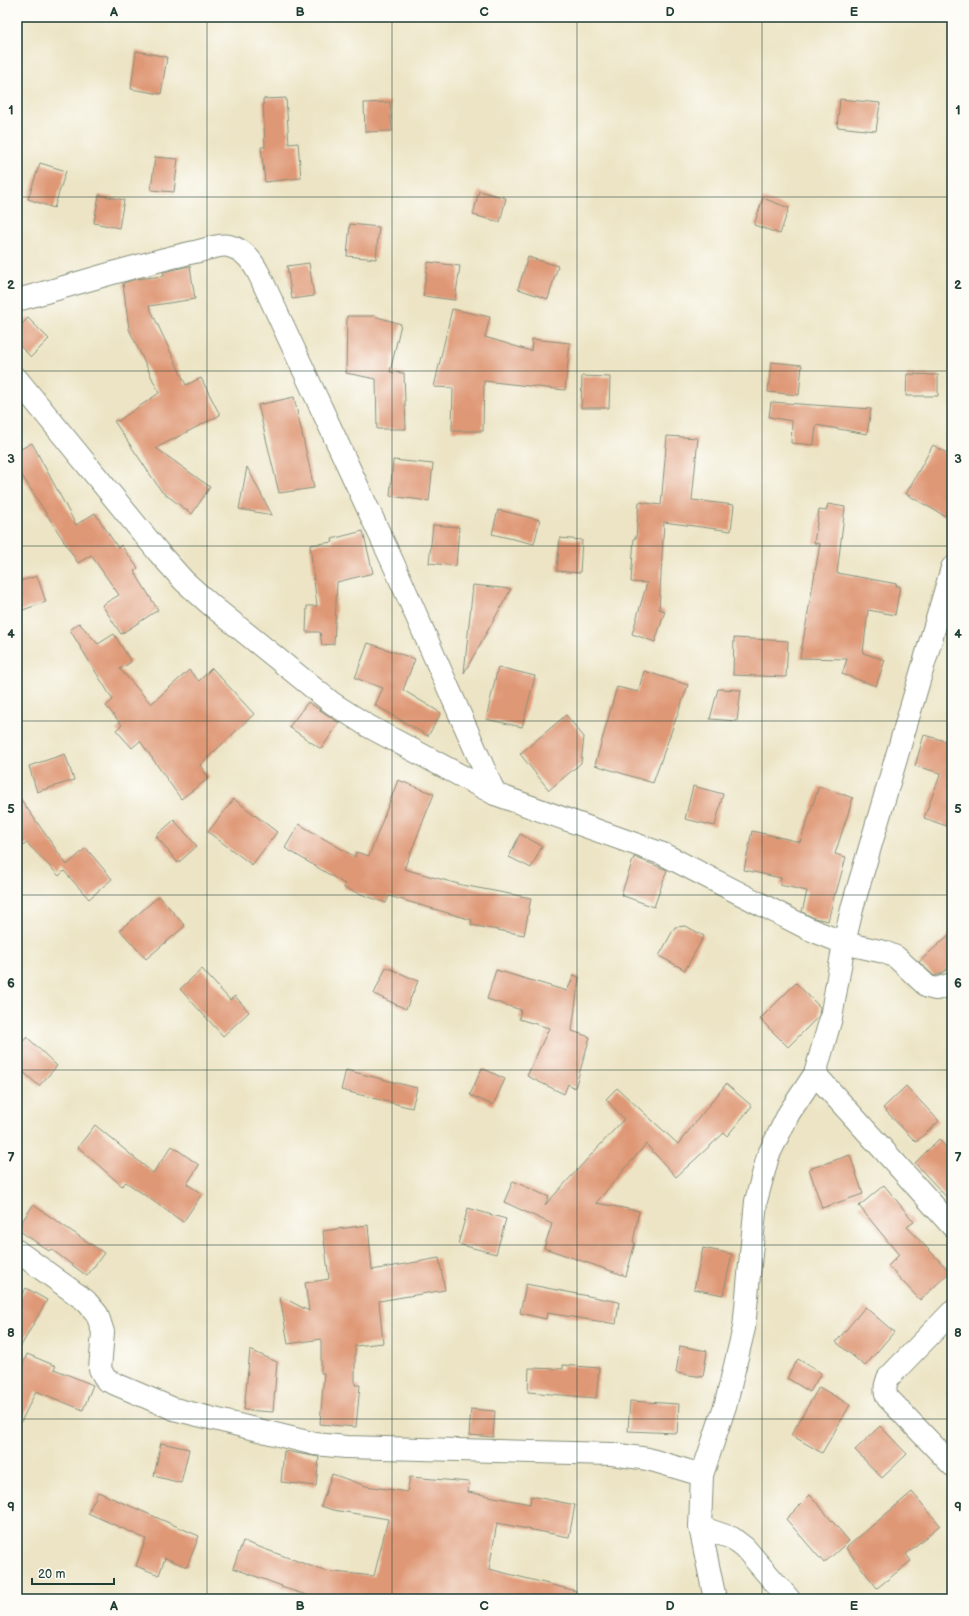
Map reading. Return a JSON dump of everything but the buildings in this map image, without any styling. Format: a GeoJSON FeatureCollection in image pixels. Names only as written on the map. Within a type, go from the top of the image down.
{"type":"FeatureCollection","features":[{"type":"Feature","properties":{"kind":"street"},"geometry":{"type":"LineString","coordinates":[[17,300],[119,271],[227,245],[241,250],[251,260],[264,283],[394,565],[495,794]]}},
{"type":"Feature","properties":{"kind":"street"},"geometry":{"type":"LineString","coordinates":[[17,379],[184,581],[211,605],[332,703],[368,726],[495,794],[662,854],[809,929],[844,943],[884,952],[896,957],[928,988],[936,989],[952,984]]}},
{"type":"Feature","properties":{"kind":"street"},"geometry":{"type":"LineString","coordinates":[[714,1599],[700,1527],[702,1475],[726,1403],[744,1328],[756,1201],[768,1156],[789,1113],[814,1074],[831,1018],[844,943],[867,854],[952,568]]}},
{"type":"Feature","properties":{"kind":"street"},"geometry":{"type":"LineString","coordinates":[[814,1074],[952,1226]]}},
{"type":"Feature","properties":{"kind":"street"},"geometry":{"type":"LineString","coordinates":[[17,1251],[86,1301],[97,1314],[103,1332],[100,1369],[106,1380],[174,1409],[315,1444],[346,1447],[612,1454],[648,1459],[702,1475]]}},
{"type":"Feature","properties":{"kind":"street"},"geometry":{"type":"LineString","coordinates":[[952,1312],[888,1378],[885,1386],[885,1394],[888,1398],[952,1465]]}},
{"type":"Feature","properties":{"kind":"street"},"geometry":{"type":"LineString","coordinates":[[700,1527],[732,1538],[745,1548],[789,1599]]}}]}
